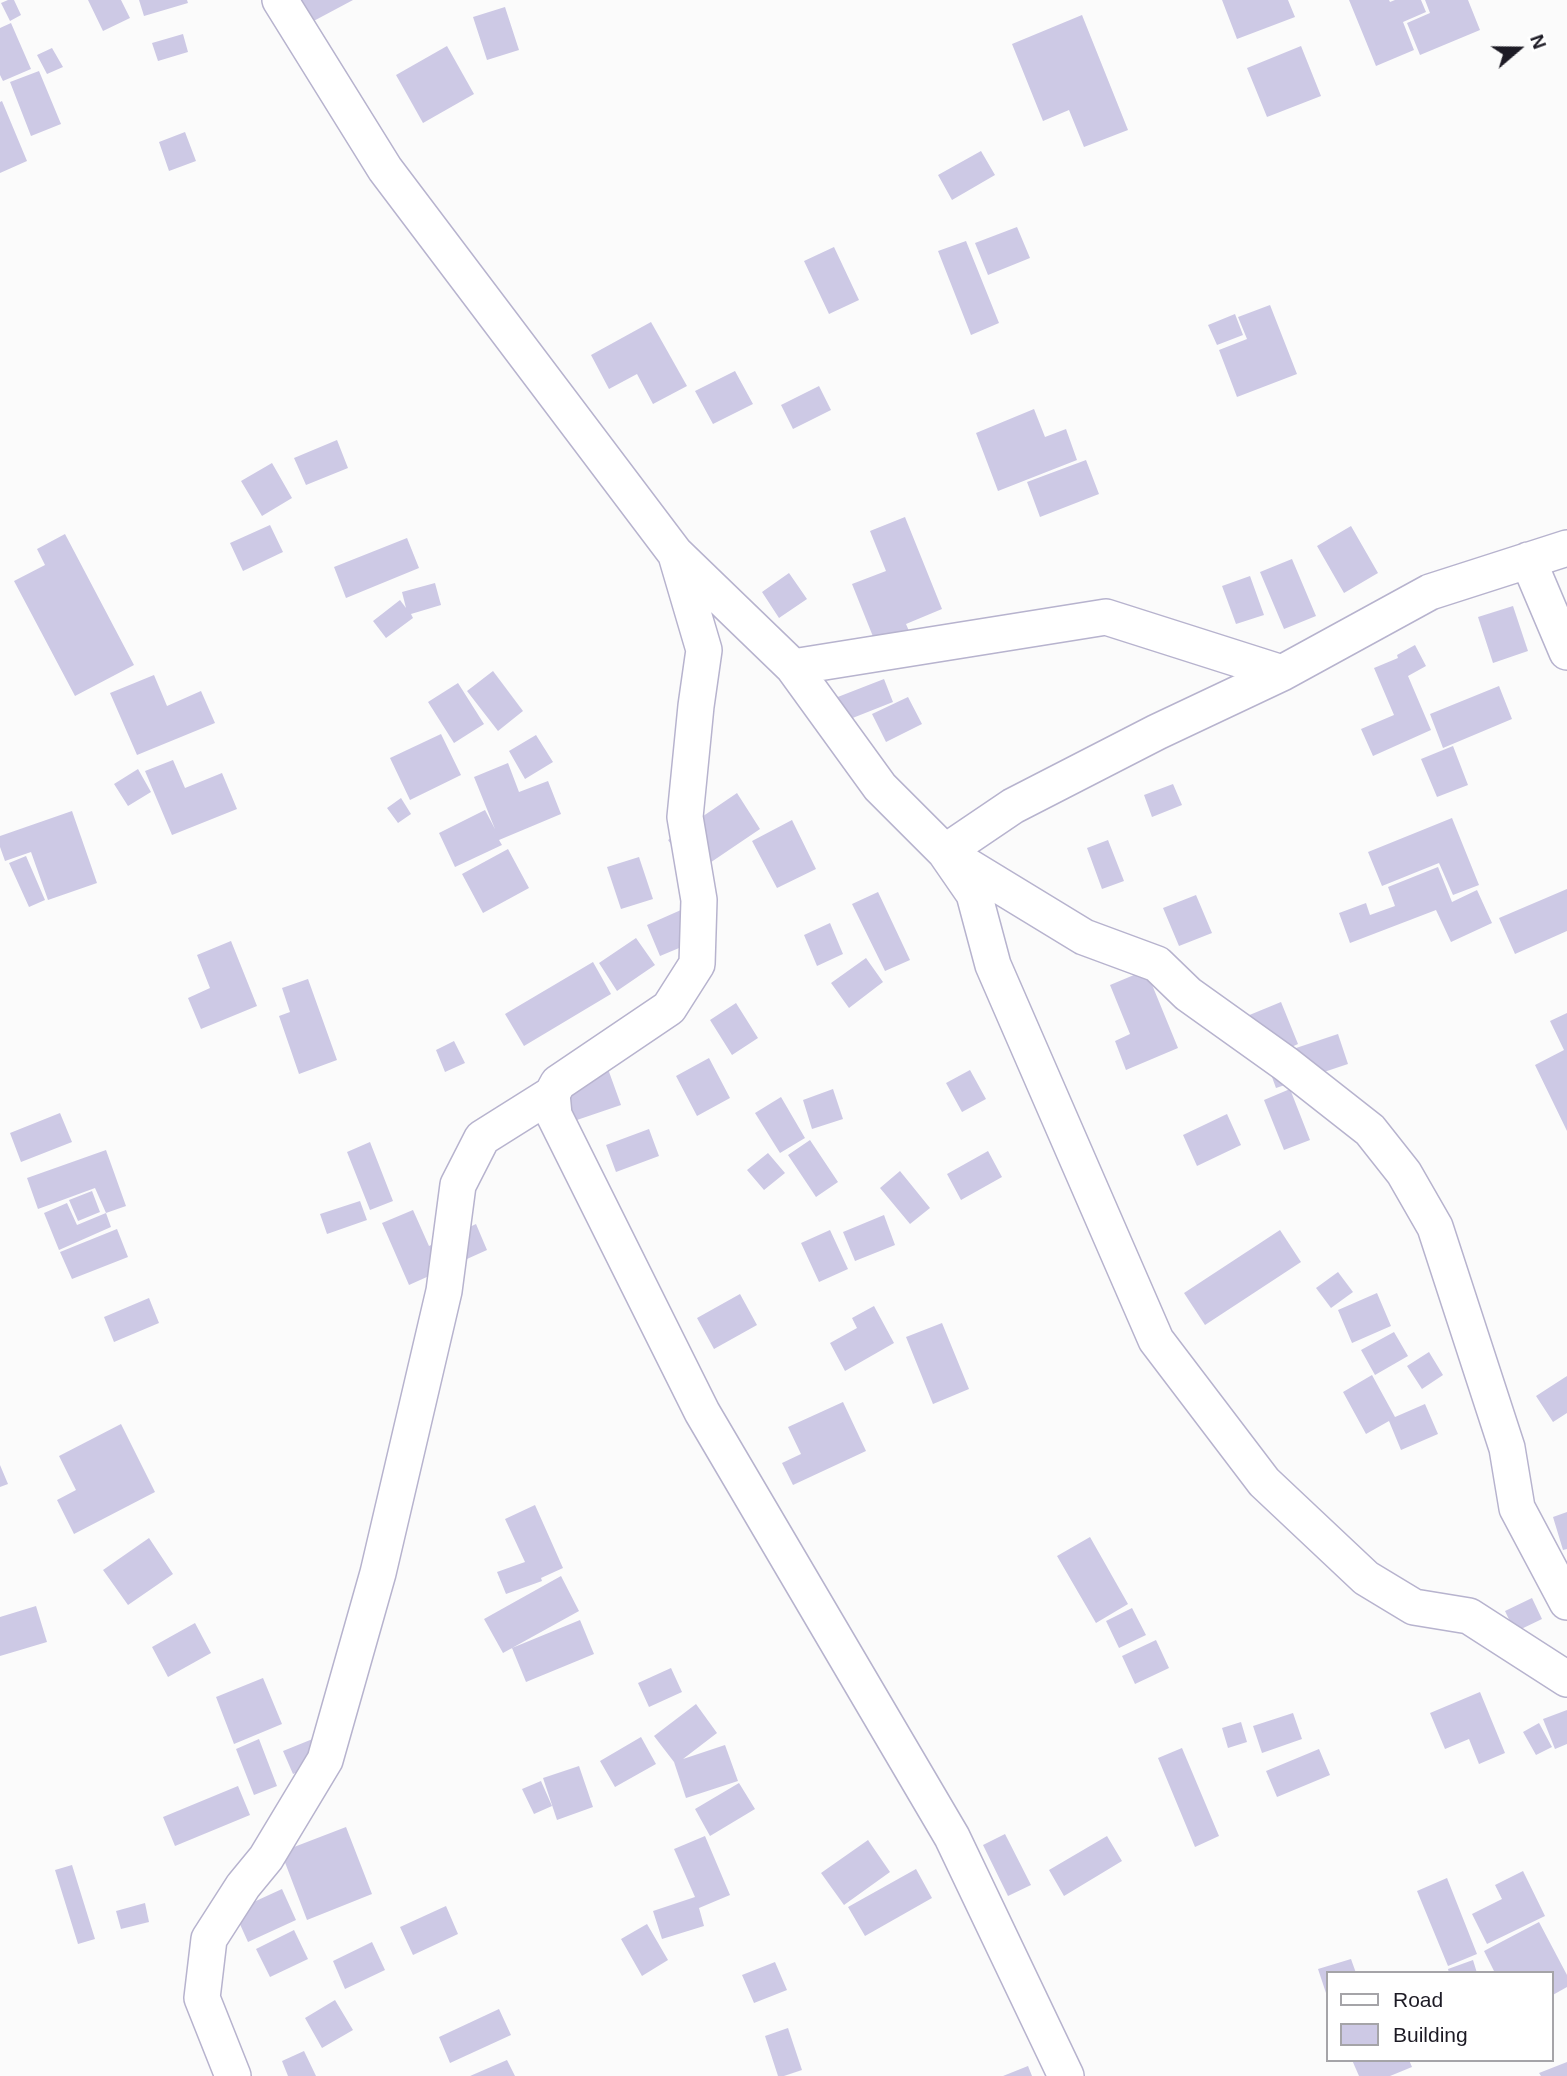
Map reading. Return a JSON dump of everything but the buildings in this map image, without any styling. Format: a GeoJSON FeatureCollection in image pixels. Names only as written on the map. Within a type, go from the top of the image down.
{"type":"FeatureCollection","features":[{"type":"Feature","properties":{"kind":"street"},"geometry":{"type":"LineString","coordinates":[[280,0],[385,169],[675,553],[793,667],[880,788],[945,852],[974,894],[993,965],[1156,1340],[1264,1482],[1366,1578],[1414,1607],[1469,1616],[1567,1679]]}},
{"type":"Feature","properties":{"kind":"street"},"geometry":{"type":"LineString","coordinates":[[945,852],[1013,806],[1157,732],[1282,673],[1430,592],[1567,548]]}},
{"type":"Feature","properties":{"kind":"street"},"geometry":{"type":"LineString","coordinates":[[233,2076],[202,1998],[209,1939],[243,1886],[266,1858],[325,1760],[378,1573],[444,1291],[458,1185],[482,1138],[552,1094],[558,1083],[669,1008],[697,964],[699,900],[685,817],[704,650],[675,553]]}},
{"type":"Feature","properties":{"kind":"street"},"geometry":{"type":"LineString","coordinates":[[1528,561],[1567,652]]}},
{"type":"Feature","properties":{"kind":"street"},"geometry":{"type":"LineString","coordinates":[[793,667],[1105,617],[1282,673]]}},
{"type":"Feature","properties":{"kind":"street"},"geometry":{"type":"LineString","coordinates":[[945,852],[1084,937],[1157,964],[1188,994],[1286,1064],[1370,1130],[1404,1173],[1435,1227],[1507,1448],[1517,1508],[1567,1602]]}},
{"type":"Feature","properties":{"kind":"street"},"geometry":{"type":"LineString","coordinates":[[552,1094],[554,1115],[702,1412],[952,1837],[1066,2076]]}}]}
